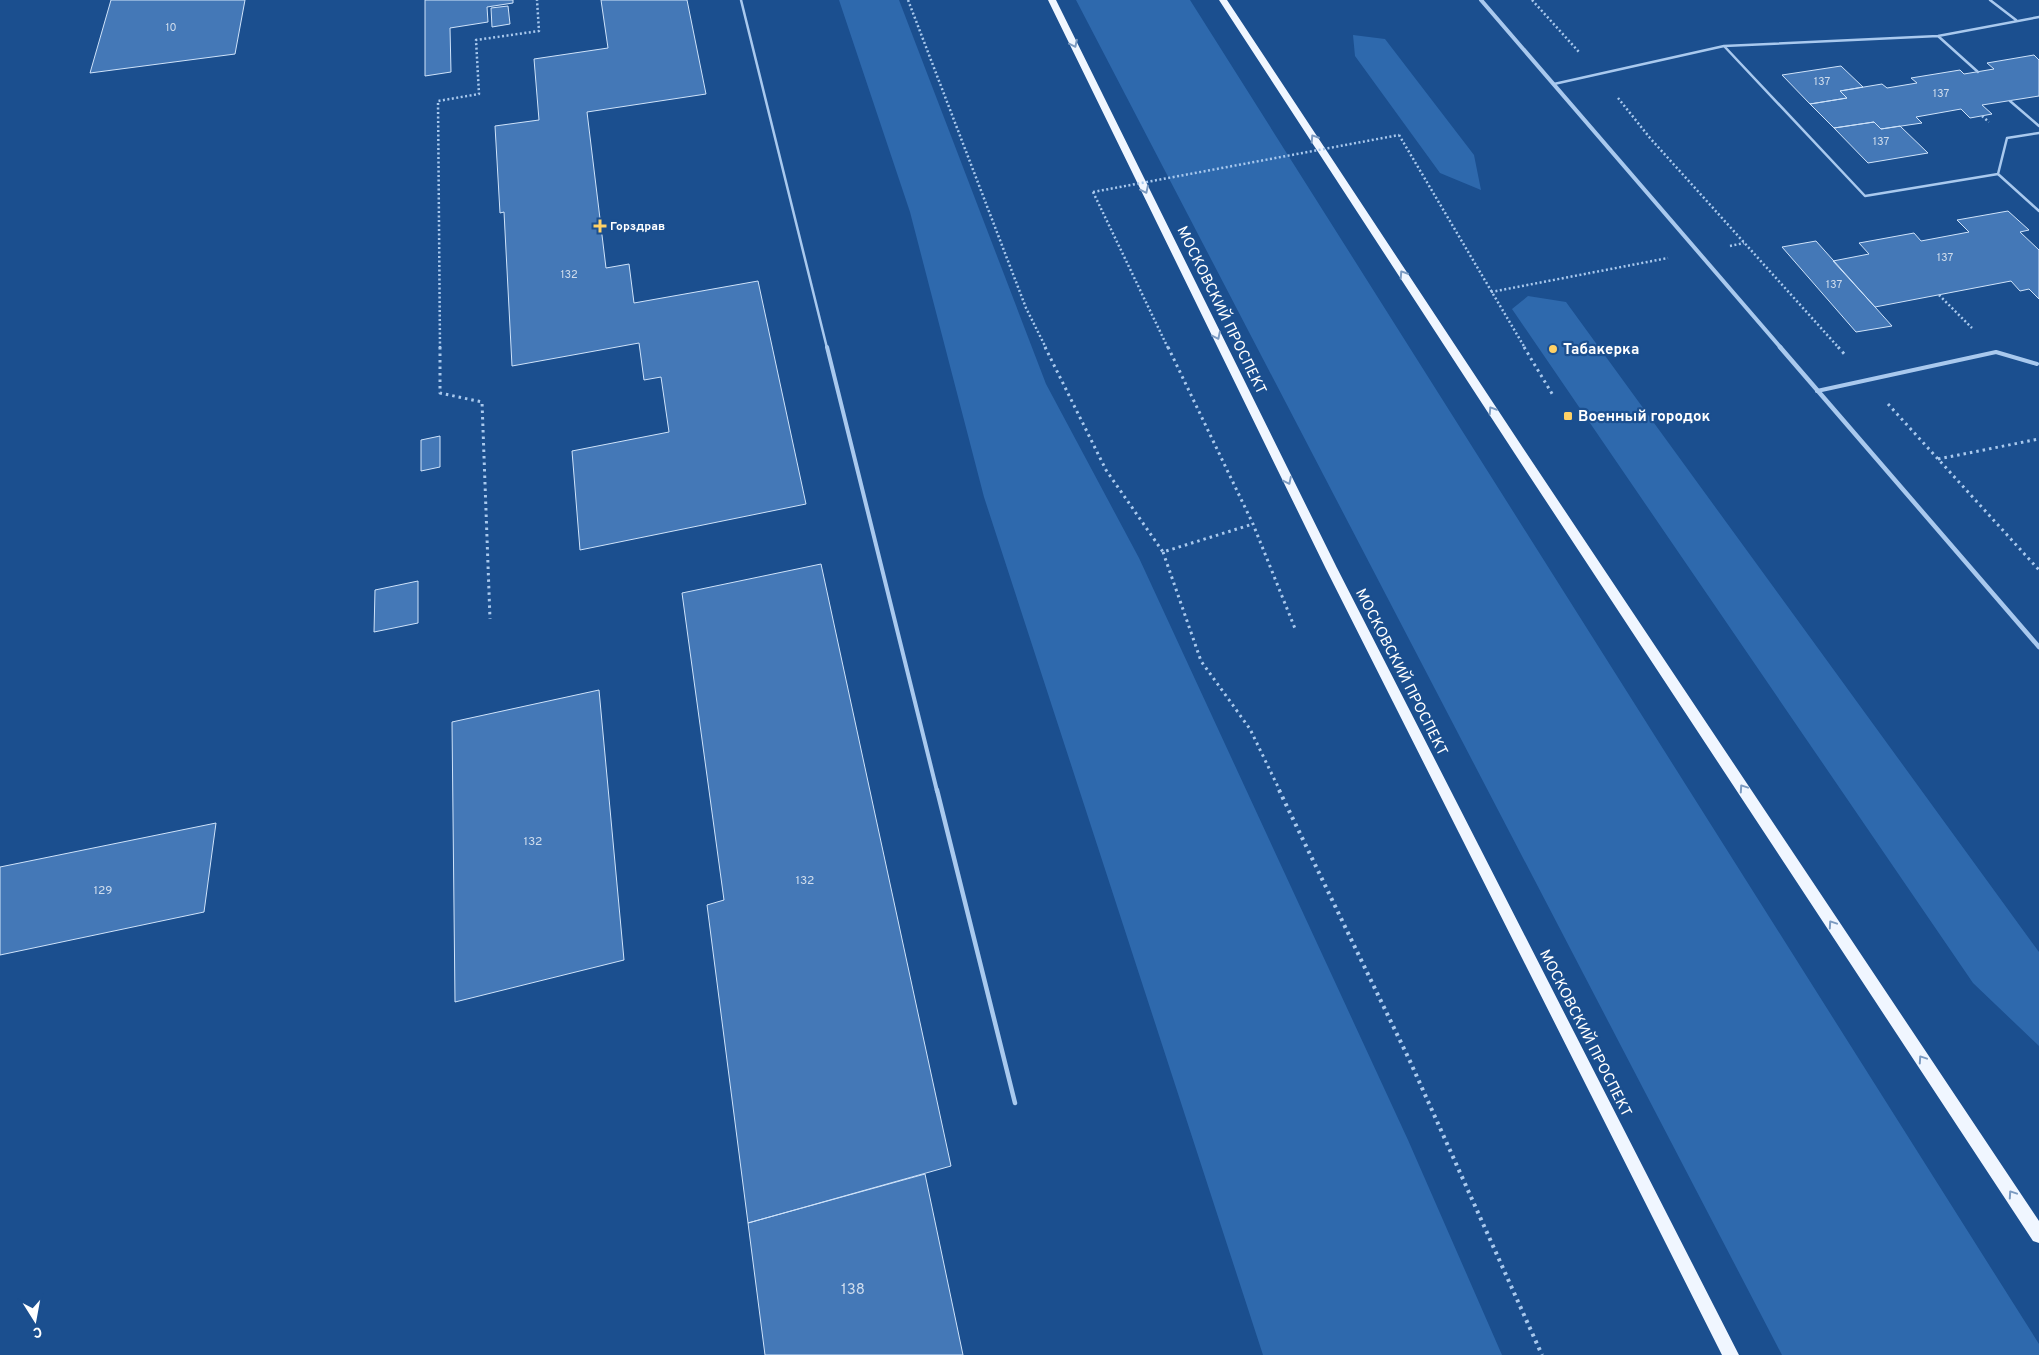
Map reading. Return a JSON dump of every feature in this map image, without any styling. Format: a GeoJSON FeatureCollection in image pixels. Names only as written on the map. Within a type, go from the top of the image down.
{"type":"FeatureCollection","features":[{"type":"Feature","properties":{"kind":"main road","name":"МОСКОВСКИЙ ПРОСПЕКТ"},"geometry":{"type":"LineString","coordinates":[[1052,0],[1332,569],[1731,1355]]}},
{"type":"Feature","properties":{"kind":"main road"},"geometry":{"type":"LineString","coordinates":[[1224,0],[1514,444],[2039,1235]]}},
{"type":"Feature","properties":{"kind":"street"},"geometry":{"type":"LineString","coordinates":[[1481,0],[1697,253],[2039,647]]}},
{"type":"Feature","properties":{"kind":"lane"},"geometry":{"type":"LineString","coordinates":[[740,0],[1016,1103]]}},
{"type":"Feature","properties":{"kind":"lane"},"geometry":{"type":"LineString","coordinates":[[1990,0],[2016,20]]}},
{"type":"Feature","properties":{"kind":"lane"},"geometry":{"type":"LineString","coordinates":[[1554,84],[1724,46],[1938,36],[2039,17]]}},
{"type":"Feature","properties":{"kind":"lane"},"geometry":{"type":"LineString","coordinates":[[1938,36],[1978,72]]}},
{"type":"Feature","properties":{"kind":"lane"},"geometry":{"type":"LineString","coordinates":[[1724,46],[1865,196],[1998,174]]}},
{"type":"Feature","properties":{"kind":"lane"},"geometry":{"type":"LineString","coordinates":[[2010,101],[2039,126]]}},
{"type":"Feature","properties":{"kind":"lane"},"geometry":{"type":"LineString","coordinates":[[1998,174],[2007,138],[2039,133]]}},
{"type":"Feature","properties":{"kind":"lane"},"geometry":{"type":"LineString","coordinates":[[1998,174],[2039,211]]}},
{"type":"Feature","properties":{"kind":"lane"},"geometry":{"type":"LineString","coordinates":[[1817,391],[1996,352],[2037,364]]}},
{"type":"Feature","properties":{"kind":"path"},"geometry":{"type":"LineString","coordinates":[[490,619],[482,402],[440,393],[438,100],[479,94],[476,40],[539,31],[536,0]]}},
{"type":"Feature","properties":{"kind":"path"},"geometry":{"type":"LineString","coordinates":[[908,0],[1026,308],[1106,470],[1163,552],[1202,661],[1250,729],[1409,1059],[1542,1355]]}},
{"type":"Feature","properties":{"kind":"path"},"geometry":{"type":"LineString","coordinates":[[1532,0],[1599,74],[1650,138],[2039,570]]}},
{"type":"Feature","properties":{"kind":"path"},"geometry":{"type":"LineString","coordinates":[[1296,631],[1253,524],[1093,192],[1399,135],[1554,397]]}},
{"type":"Feature","properties":{"kind":"path"},"geometry":{"type":"LineString","coordinates":[[1491,292],[1745,243]]}},
{"type":"Feature","properties":{"kind":"path"},"geometry":{"type":"LineString","coordinates":[[1939,295],[1996,352]]}},
{"type":"Feature","properties":{"kind":"path"},"geometry":{"type":"LineString","coordinates":[[1938,459],[2037,439],[2039,443]]}},
{"type":"Feature","properties":{"kind":"path"},"geometry":{"type":"LineString","coordinates":[[1163,552],[1253,524]]}},
{"type":"Feature","properties":{"kind":"shaded area"},"geometry":{"type":"Polygon","coordinates":[[[839,0],[899,0],[1046,384],[1139,558],[1408,1140],[1502,1355],[1263,1355],[984,497],[910,212],[839,0]]]}},
{"type":"Feature","properties":{"kind":"shaded area"},"geometry":{"type":"Polygon","coordinates":[[[1076,0],[1190,0],[2039,1344],[2039,1355],[1782,1355],[1076,0]]]}},
{"type":"Feature","properties":{"kind":"shaded area"},"geometry":{"type":"Polygon","coordinates":[[[1353,35],[1385,39],[1474,155],[1481,190],[1440,173],[1355,56],[1353,35]]]}},
{"type":"Feature","properties":{"kind":"shaded area"},"geometry":{"type":"Polygon","coordinates":[[[1528,296],[1566,302],[2039,952],[2039,1046],[1973,983],[1512,309],[1528,296]]]}},
{"type":"Feature","properties":{"kind":"building"},"geometry":{"type":"Polygon","coordinates":[[[111,0],[245,0],[235,54],[90,73],[111,0]]]}},
{"type":"Feature","properties":{"kind":"building"},"geometry":{"type":"Polygon","coordinates":[[[425,0],[513,0],[513,3],[487,7],[488,22],[450,28],[451,72],[425,76],[425,0]]]}},
{"type":"Feature","properties":{"kind":"building"},"geometry":{"type":"Polygon","coordinates":[[[601,0],[687,0],[706,94],[587,112],[606,268],[629,264],[634,303],[758,281],[806,504],[580,550],[572,451],[669,432],[661,377],[644,380],[639,343],[512,366],[504,212],[500,213],[495,126],[539,120],[534,59],[608,48],[601,0]]]}},
{"type":"Feature","properties":{"kind":"building"},"geometry":{"type":"Polygon","coordinates":[[[508,6],[510,24],[492,27],[491,8],[508,6]]]}},
{"type":"Feature","properties":{"kind":"building"},"geometry":{"type":"Polygon","coordinates":[[[2034,55],[2039,60],[2039,96],[1982,105],[1992,114],[1970,118],[1961,109],[1916,117],[1922,123],[1881,129],[1874,122],[1834,128],[1810,104],[1847,98],[1840,91],[1882,84],[1887,88],[1917,83],[1911,78],[1960,70],[1964,74],[1994,69],[1987,63],[2034,55]]]}},
{"type":"Feature","properties":{"kind":"building"},"geometry":{"type":"Polygon","coordinates":[[[1841,66],[1863,87],[1840,91],[1847,98],[1810,104],[1782,75],[1841,66]]]}},
{"type":"Feature","properties":{"kind":"building"},"geometry":{"type":"Polygon","coordinates":[[[1874,122],[1881,129],[1900,126],[1928,153],[1868,163],[1834,128],[1874,122]]]}},
{"type":"Feature","properties":{"kind":"building"},"geometry":{"type":"Polygon","coordinates":[[[2008,211],[2029,230],[2020,232],[2039,250],[2039,299],[2029,289],[2020,291],[2011,281],[1875,307],[1833,261],[1869,254],[1859,243],[1914,233],[1921,241],[1969,232],[1957,220],[2008,211]]]}},
{"type":"Feature","properties":{"kind":"building"},"geometry":{"type":"Polygon","coordinates":[[[1816,241],[1892,326],[1856,332],[1782,247],[1816,241]]]}},
{"type":"Feature","properties":{"kind":"building"},"geometry":{"type":"Polygon","coordinates":[[[440,436],[440,467],[421,471],[421,440],[440,436]]]}},
{"type":"Feature","properties":{"kind":"building"},"geometry":{"type":"Polygon","coordinates":[[[821,564],[951,1166],[748,1223],[707,905],[724,900],[682,593],[821,564]]]}},
{"type":"Feature","properties":{"kind":"building"},"geometry":{"type":"Polygon","coordinates":[[[418,581],[418,623],[374,632],[375,590],[418,581]]]}},
{"type":"Feature","properties":{"kind":"building"},"geometry":{"type":"Polygon","coordinates":[[[599,690],[624,960],[455,1002],[452,722],[599,690]]]}},
{"type":"Feature","properties":{"kind":"building"},"geometry":{"type":"Polygon","coordinates":[[[216,823],[204,912],[0,955],[0,867],[216,823]]]}},
{"type":"Feature","properties":{"kind":"building"},"geometry":{"type":"Polygon","coordinates":[[[925,1174],[963,1355],[765,1355],[748,1223],[925,1174]]]}},
{"type":"Feature","properties":{"kind":"place","name":"Горздрав"},"geometry":{"type":"Point","coordinates":[600,226]}},
{"type":"Feature","properties":{"kind":"place","name":"Табакерка"},"geometry":{"type":"Point","coordinates":[1553,349]}},
{"type":"Feature","properties":{"kind":"place","name":"Военный городок"},"geometry":{"type":"Point","coordinates":[1568,416]}}]}
